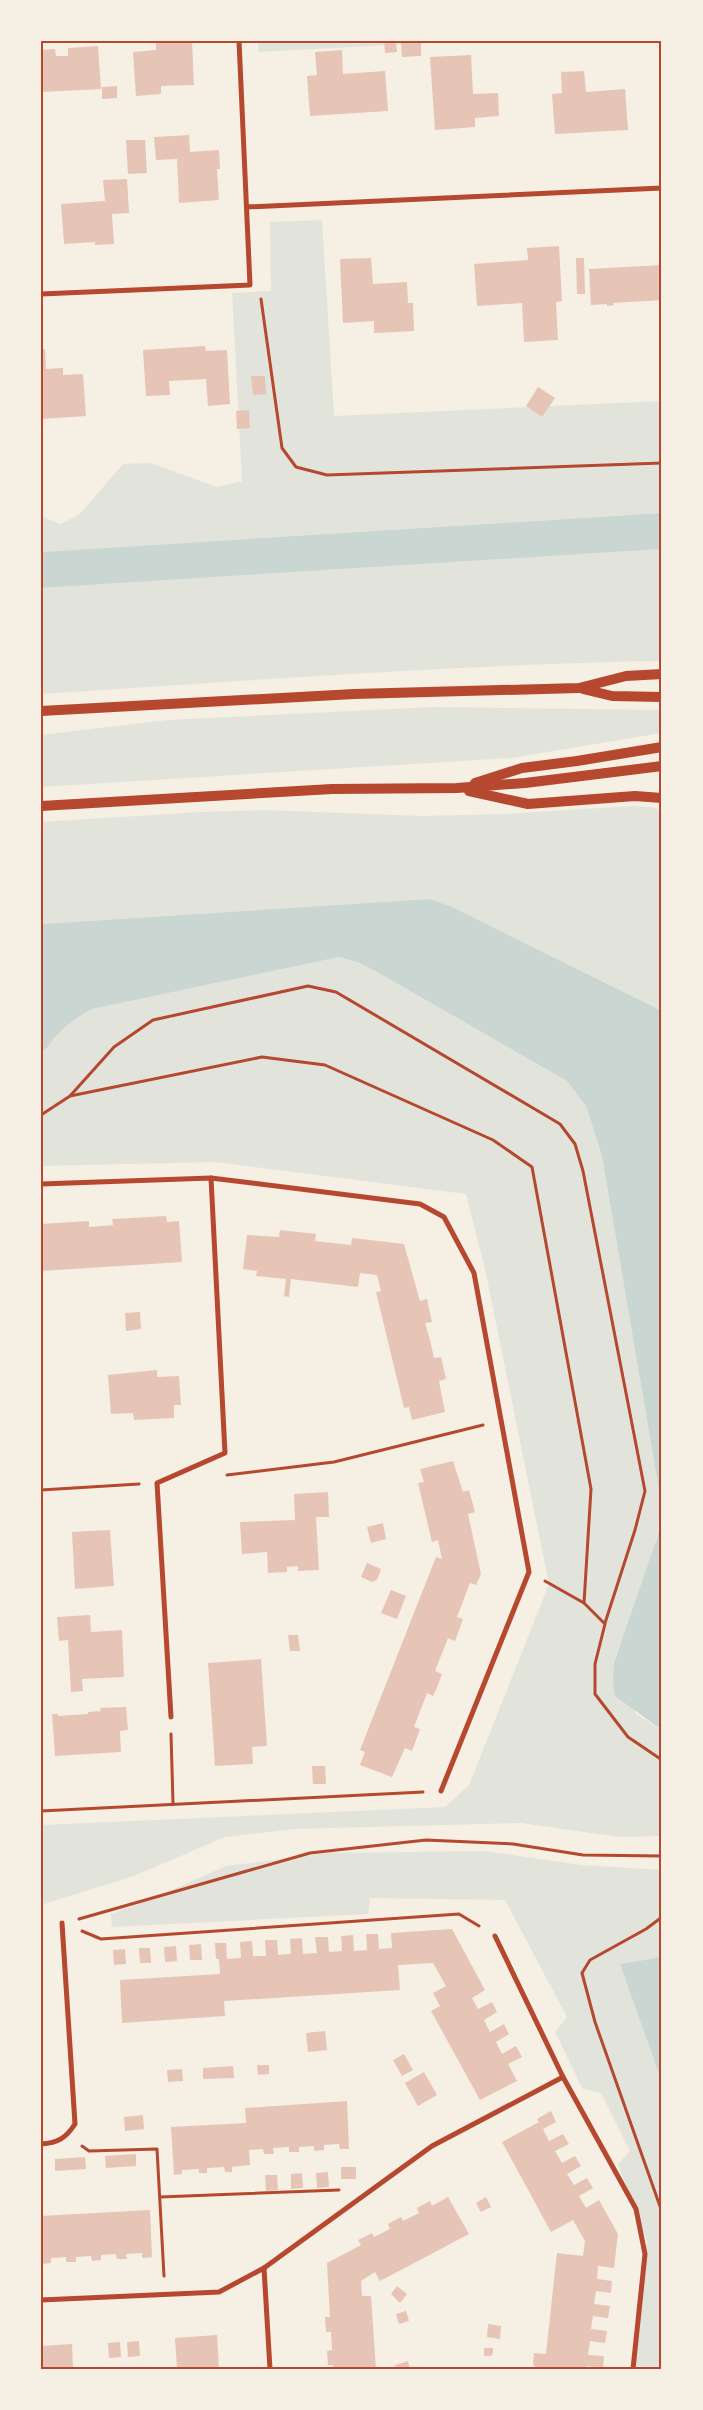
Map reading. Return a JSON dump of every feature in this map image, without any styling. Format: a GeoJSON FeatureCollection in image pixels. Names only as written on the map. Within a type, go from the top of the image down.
{"type":"FeatureCollection","features":[{"type":"Feature","properties":{"kind":"main road"},"geometry":{"type":"LineString","coordinates":[[41,711],[354,694],[579,688],[626,676],[662,674]]}},
{"type":"Feature","properties":{"kind":"main road"},"geometry":{"type":"LineString","coordinates":[[579,688],[612,696],[662,697]]}},
{"type":"Feature","properties":{"kind":"main road"},"geometry":{"type":"LineString","coordinates":[[457,788],[522,768],[662,747]]}},
{"type":"Feature","properties":{"kind":"main road"},"geometry":{"type":"LineString","coordinates":[[41,806],[332,789],[457,788],[525,783],[662,766]]}},
{"type":"Feature","properties":{"kind":"main road"},"geometry":{"type":"LineString","coordinates":[[457,788],[528,804],[635,796],[662,798]]}},
{"type":"Feature","properties":{"kind":"street"},"geometry":{"type":"LineString","coordinates":[[41,294],[250,285],[239,41]]}},
{"type":"Feature","properties":{"kind":"street"},"geometry":{"type":"LineString","coordinates":[[247,207],[662,188]]}},
{"type":"Feature","properties":{"kind":"street"},"geometry":{"type":"LineString","coordinates":[[171,1717],[157,1483],[225,1453],[211,1178]]}},
{"type":"Feature","properties":{"kind":"street"},"geometry":{"type":"LineString","coordinates":[[41,1184],[211,1178],[420,1204],[444,1217],[474,1273],[528,1572],[441,1791]]}},
{"type":"Feature","properties":{"kind":"street"},"geometry":{"type":"LineString","coordinates":[[41,2144],[52,2143],[66,2137],[75,2124],[62,1923]]}},
{"type":"Feature","properties":{"kind":"street"},"geometry":{"type":"LineString","coordinates":[[495,1936],[562,2077],[636,2209],[645,2254],[633,2369]]}},
{"type":"Feature","properties":{"kind":"street"},"geometry":{"type":"LineString","coordinates":[[41,2300],[218,2292],[264,2268],[432,2146],[562,2077]]}},
{"type":"Feature","properties":{"kind":"street"},"geometry":{"type":"LineString","coordinates":[[264,2268],[270,2369]]}},
{"type":"Feature","properties":{"kind":"path"},"geometry":{"type":"LineString","coordinates":[[250,285],[260,295],[282,448],[296,467],[327,475],[662,463]]}},
{"type":"Feature","properties":{"kind":"path"},"geometry":{"type":"LineString","coordinates":[[226,1475],[334,1462],[500,1421]]}},
{"type":"Feature","properties":{"kind":"path"},"geometry":{"type":"LineString","coordinates":[[41,1490],[157,1483]]}},
{"type":"Feature","properties":{"kind":"path"},"geometry":{"type":"LineString","coordinates":[[528,1572],[584,1603]]}},
{"type":"Feature","properties":{"kind":"path"},"geometry":{"type":"LineString","coordinates":[[171,1717],[173,1803]]}},
{"type":"Feature","properties":{"kind":"path"},"geometry":{"type":"LineString","coordinates":[[41,1811],[441,1791]]}},
{"type":"Feature","properties":{"kind":"path"},"geometry":{"type":"LineString","coordinates":[[62,1923],[101,1914],[220,1877],[310,1853],[426,1840],[513,1844],[582,1855],[662,1856]]}},
{"type":"Feature","properties":{"kind":"path"},"geometry":{"type":"LineString","coordinates":[[62,1923],[101,1939],[458,1914],[495,1936]]}},
{"type":"Feature","properties":{"kind":"path"},"geometry":{"type":"LineString","coordinates":[[662,1917],[646,1929],[590,1960],[582,1973],[595,2022],[662,2212]]}},
{"type":"Feature","properties":{"kind":"path"},"geometry":{"type":"LineString","coordinates":[[66,2137],[89,2151],[157,2149],[165,2294]]}},
{"type":"Feature","properties":{"kind":"path"},"geometry":{"type":"LineString","coordinates":[[160,2197],[374,2188]]}},
{"type":"Feature","properties":{"kind":"shaded area"},"geometry":{"type":"Polygon","coordinates":[[[258,41],[464,41],[258,52],[258,41]]]}},
{"type":"Feature","properties":{"kind":"shaded area"},"geometry":{"type":"Polygon","coordinates":[[[322,220],[334,416],[662,401],[662,513],[41,552],[41,516],[60,524],[79,515],[123,464],[151,463],[217,487],[242,481],[232,293],[271,291],[270,222],[322,220]]]}},
{"type":"Feature","properties":{"kind":"shaded area"},"geometry":{"type":"Polygon","coordinates":[[[662,513],[662,549],[41,588],[41,552],[662,513]]]}},
{"type":"Feature","properties":{"kind":"shaded area"},"geometry":{"type":"Polygon","coordinates":[[[662,549],[662,659],[658,661],[427,670],[41,694],[41,588],[662,549]]]}},
{"type":"Feature","properties":{"kind":"shaded area"},"geometry":{"type":"Polygon","coordinates":[[[434,707],[662,710],[662,733],[511,758],[41,787],[41,735],[167,720],[434,707]]]}},
{"type":"Feature","properties":{"kind":"shaded area"},"geometry":{"type":"Polygon","coordinates":[[[632,806],[651,807],[662,810],[662,1011],[450,906],[429,899],[41,924],[41,822],[265,810],[423,816],[504,814],[632,806]]]}},
{"type":"Feature","properties":{"kind":"shaded area"},"geometry":{"type":"Polygon","coordinates":[[[429,899],[450,906],[662,1011],[662,1507],[602,1156],[586,1106],[567,1081],[377,972],[357,962],[339,957],[92,1009],[65,1027],[41,1052],[41,924],[429,899]]]}},
{"type":"Feature","properties":{"kind":"shaded area"},"geometry":{"type":"Polygon","coordinates":[[[339,957],[357,962],[377,972],[567,1081],[586,1106],[602,1156],[661,1495],[657,1535],[645,1579],[614,1662],[636,1714],[662,1730],[662,1836],[619,1837],[521,1823],[295,1829],[225,1837],[134,1876],[41,1905],[41,1825],[445,1807],[469,1785],[549,1584],[485,1269],[466,1194],[215,1162],[41,1166],[41,1052],[73,1020],[92,1009],[339,957]]]}},
{"type":"Feature","properties":{"kind":"shaded area"},"geometry":{"type":"Polygon","coordinates":[[[662,1514],[662,1730],[615,1696],[613,1680],[614,1663],[657,1538],[662,1514]]]}},
{"type":"Feature","properties":{"kind":"shaded area"},"geometry":{"type":"Polygon","coordinates":[[[483,1851],[581,1865],[662,1870],[662,1957],[621,1964],[662,2082],[662,2369],[635,2369],[647,2242],[618,2164],[630,2151],[601,2093],[582,2088],[555,2032],[567,2017],[505,1900],[370,1898],[368,1914],[112,1927],[111,1914],[147,1901],[226,1866],[327,1853],[483,1851]]]}},
{"type":"Feature","properties":{"kind":"shaded area"},"geometry":{"type":"Polygon","coordinates":[[[662,1957],[662,2082],[620,1964],[662,1957]]]}},
{"type":"Feature","properties":{"kind":"building"},"geometry":{"type":"Polygon","coordinates":[[[192,41],[194,85],[161,86],[161,94],[136,96],[133,52],[156,50],[156,43],[192,41]]]}},
{"type":"Feature","properties":{"kind":"building"},"geometry":{"type":"Polygon","coordinates":[[[384,41],[396,41],[397,52],[385,53],[384,41]]]}},
{"type":"Feature","properties":{"kind":"building"},"geometry":{"type":"Polygon","coordinates":[[[401,41],[421,41],[421,56],[402,57],[401,41]]]}},
{"type":"Feature","properties":{"kind":"building"},"geometry":{"type":"Polygon","coordinates":[[[98,46],[101,89],[41,92],[41,50],[55,49],[56,56],[68,56],[68,48],[98,46]]]}},
{"type":"Feature","properties":{"kind":"building"},"geometry":{"type":"Polygon","coordinates":[[[342,50],[343,74],[385,71],[388,111],[310,116],[307,76],[317,75],[315,52],[342,50]]]}},
{"type":"Feature","properties":{"kind":"building"},"geometry":{"type":"Polygon","coordinates":[[[471,55],[473,94],[498,93],[499,116],[475,118],[475,127],[435,130],[430,57],[471,55]]]}},
{"type":"Feature","properties":{"kind":"building"},"geometry":{"type":"Polygon","coordinates":[[[584,71],[586,92],[625,89],[628,130],[555,134],[552,94],[562,93],[561,72],[584,71]]]}},
{"type":"Feature","properties":{"kind":"building"},"geometry":{"type":"Polygon","coordinates":[[[117,86],[117,98],[102,99],[102,87],[117,86]]]}},
{"type":"Feature","properties":{"kind":"building"},"geometry":{"type":"Polygon","coordinates":[[[189,135],[190,152],[219,150],[220,169],[217,169],[219,200],[179,203],[177,159],[156,160],[154,137],[189,135]]]}},
{"type":"Feature","properties":{"kind":"building"},"geometry":{"type":"Polygon","coordinates":[[[126,140],[145,140],[147,173],[128,174],[126,140]]]}},
{"type":"Feature","properties":{"kind":"building"},"geometry":{"type":"Polygon","coordinates":[[[127,179],[129,213],[112,214],[114,244],[95,245],[95,242],[64,244],[61,204],[105,201],[103,180],[127,179]]]}},
{"type":"Feature","properties":{"kind":"building"},"geometry":{"type":"Polygon","coordinates":[[[559,246],[562,301],[556,302],[558,340],[524,342],[522,303],[477,306],[474,264],[528,260],[527,248],[559,246]]]}},
{"type":"Feature","properties":{"kind":"building"},"geometry":{"type":"Polygon","coordinates":[[[371,258],[373,284],[407,282],[408,303],[413,303],[414,331],[374,333],[374,321],[343,323],[340,259],[371,258]]]}},
{"type":"Feature","properties":{"kind":"building"},"geometry":{"type":"Polygon","coordinates":[[[576,258],[584,258],[585,294],[577,294],[576,258]]]}},
{"type":"Feature","properties":{"kind":"building"},"geometry":{"type":"Polygon","coordinates":[[[662,265],[662,300],[613,303],[614,305],[607,306],[607,304],[591,305],[589,269],[662,265]]]}},
{"type":"Feature","properties":{"kind":"building"},"geometry":{"type":"Polygon","coordinates":[[[205,346],[206,351],[227,350],[230,404],[208,406],[206,379],[169,381],[170,395],[146,396],[143,350],[205,346]]]}},
{"type":"Feature","properties":{"kind":"building"},"geometry":{"type":"Polygon","coordinates":[[[41,349],[45,349],[46,369],[63,368],[63,375],[83,374],[86,416],[41,419],[41,349]]]}},
{"type":"Feature","properties":{"kind":"building"},"geometry":{"type":"Polygon","coordinates":[[[251,376],[265,376],[266,394],[253,395],[251,376]]]}},
{"type":"Feature","properties":{"kind":"building"},"geometry":{"type":"Polygon","coordinates":[[[538,387],[555,398],[542,417],[526,406],[538,387]]]}},
{"type":"Feature","properties":{"kind":"building"},"geometry":{"type":"Polygon","coordinates":[[[249,410],[250,428],[237,429],[236,411],[249,410]]]}},
{"type":"Feature","properties":{"kind":"building"},"geometry":{"type":"Polygon","coordinates":[[[166,1216],[167,1222],[179,1221],[182,1262],[41,1271],[41,1224],[89,1221],[89,1227],[113,1225],[112,1219],[166,1216]]]}},
{"type":"Feature","properties":{"kind":"building"},"geometry":{"type":"Polygon","coordinates":[[[280,1230],[316,1234],[315,1241],[351,1245],[352,1238],[404,1244],[420,1301],[427,1299],[432,1322],[425,1323],[434,1358],[441,1357],[446,1379],[439,1381],[445,1412],[412,1420],[409,1407],[404,1408],[376,1292],[381,1291],[377,1275],[360,1273],[358,1287],[291,1279],[289,1297],[284,1296],[286,1279],[256,1276],[257,1271],[243,1269],[247,1235],[279,1237],[280,1230]]]}},
{"type":"Feature","properties":{"kind":"building"},"geometry":{"type":"Polygon","coordinates":[[[140,1312],[141,1329],[126,1331],[125,1313],[140,1312]]]}},
{"type":"Feature","properties":{"kind":"building"},"geometry":{"type":"Polygon","coordinates":[[[157,1370],[157,1377],[179,1376],[181,1405],[174,1405],[174,1418],[134,1420],[133,1413],[111,1414],[108,1375],[157,1370]]]}},
{"type":"Feature","properties":{"kind":"building"},"geometry":{"type":"Polygon","coordinates":[[[453,1461],[463,1492],[469,1490],[475,1512],[468,1514],[481,1574],[476,1585],[470,1583],[457,1617],[463,1619],[455,1641],[448,1638],[435,1671],[442,1674],[433,1696],[427,1693],[414,1727],[420,1729],[412,1751],[405,1748],[392,1777],[360,1765],[365,1752],[360,1750],[436,1557],[442,1559],[438,1540],[432,1542],[418,1483],[424,1482],[420,1469],[453,1461]]]}},
{"type":"Feature","properties":{"kind":"building"},"geometry":{"type":"Polygon","coordinates":[[[328,1492],[329,1517],[316,1517],[319,1570],[298,1571],[298,1566],[287,1567],[287,1572],[268,1573],[267,1552],[242,1554],[240,1522],[295,1520],[294,1494],[328,1492]]]}},
{"type":"Feature","properties":{"kind":"building"},"geometry":{"type":"Polygon","coordinates":[[[383,1523],[386,1539],[371,1543],[367,1527],[383,1523]]]}},
{"type":"Feature","properties":{"kind":"building"},"geometry":{"type":"Polygon","coordinates":[[[110,1530],[114,1586],[75,1589],[72,1532],[110,1530]]]}},
{"type":"Feature","properties":{"kind":"building"},"geometry":{"type":"Polygon","coordinates":[[[367,1563],[381,1569],[377,1580],[372,1582],[361,1577],[367,1563]]]}},
{"type":"Feature","properties":{"kind":"building"},"geometry":{"type":"Polygon","coordinates":[[[391,1590],[406,1596],[397,1619],[381,1613],[391,1590]]]}},
{"type":"Feature","properties":{"kind":"building"},"geometry":{"type":"Polygon","coordinates":[[[90,1615],[91,1632],[122,1630],[124,1677],[82,1679],[83,1691],[71,1692],[68,1640],[59,1641],[57,1617],[90,1615]]]}},
{"type":"Feature","properties":{"kind":"building"},"geometry":{"type":"Polygon","coordinates":[[[288,1635],[298,1635],[300,1651],[290,1651],[288,1635]]]}},
{"type":"Feature","properties":{"kind":"building"},"geometry":{"type":"Polygon","coordinates":[[[261,1659],[267,1746],[252,1747],[253,1764],[215,1766],[208,1663],[261,1659]]]}},
{"type":"Feature","properties":{"kind":"building"},"geometry":{"type":"Polygon","coordinates":[[[126,1707],[128,1730],[120,1731],[121,1752],[55,1756],[52,1714],[58,1714],[58,1716],[88,1714],[88,1712],[101,1711],[100,1708],[126,1707]]]}},
{"type":"Feature","properties":{"kind":"building"},"geometry":{"type":"Polygon","coordinates":[[[312,1766],[325,1766],[326,1784],[313,1784],[312,1766]]]}},
{"type":"Feature","properties":{"kind":"building"},"geometry":{"type":"Polygon","coordinates":[[[452,1929],[485,1990],[472,1998],[478,2009],[492,2002],[497,2012],[484,2020],[490,2032],[504,2024],[509,2034],[496,2042],[502,2054],[516,2046],[522,2057],[508,2064],[517,2081],[480,2100],[431,2011],[440,2006],[433,1993],[446,1986],[433,1963],[398,1965],[400,1990],[224,2001],[225,2016],[122,2023],[120,1980],[220,1974],[219,1959],[216,1959],[215,1943],[226,1943],[227,1959],[241,1958],[240,1942],[252,1941],[253,1956],[266,1956],[265,1940],[277,1940],[278,1955],[291,1954],[290,1939],[302,1938],[303,1954],[317,1953],[315,1937],[328,1937],[329,1952],[342,1951],[341,1936],[353,1935],[354,1951],[367,1950],[366,1934],[378,1934],[379,1949],[392,1948],[391,1933],[452,1929]]]}},
{"type":"Feature","properties":{"kind":"building"},"geometry":{"type":"Polygon","coordinates":[[[201,1944],[202,1960],[190,1960],[189,1945],[201,1944]]]}},
{"type":"Feature","properties":{"kind":"building"},"geometry":{"type":"Polygon","coordinates":[[[176,1946],[177,1961],[165,1962],[164,1947],[176,1946]]]}},
{"type":"Feature","properties":{"kind":"building"},"geometry":{"type":"Polygon","coordinates":[[[139,1948],[150,1948],[151,1963],[140,1963],[139,1948]]]}},
{"type":"Feature","properties":{"kind":"building"},"geometry":{"type":"Polygon","coordinates":[[[125,1949],[126,1964],[114,1965],[113,1950],[125,1949]]]}},
{"type":"Feature","properties":{"kind":"building"},"geometry":{"type":"Polygon","coordinates":[[[325,2031],[327,2050],[308,2052],[306,2033],[325,2031]]]}},
{"type":"Feature","properties":{"kind":"building"},"geometry":{"type":"Polygon","coordinates":[[[404,2054],[413,2070],[402,2076],[393,2060],[404,2054]]]}},
{"type":"Feature","properties":{"kind":"building"},"geometry":{"type":"Polygon","coordinates":[[[257,2065],[269,2065],[269,2074],[258,2075],[257,2065]]]}},
{"type":"Feature","properties":{"kind":"building"},"geometry":{"type":"Polygon","coordinates":[[[233,2066],[234,2078],[203,2079],[203,2068],[233,2066]]]}},
{"type":"Feature","properties":{"kind":"building"},"geometry":{"type":"Polygon","coordinates":[[[182,2069],[183,2081],[168,2082],[167,2070],[182,2069]]]}},
{"type":"Feature","properties":{"kind":"building"},"geometry":{"type":"Polygon","coordinates":[[[424,2072],[437,2095],[418,2106],[405,2083],[424,2072]]]}},
{"type":"Feature","properties":{"kind":"building"},"geometry":{"type":"Polygon","coordinates":[[[347,2101],[349,2149],[340,2149],[339,2144],[324,2145],[324,2150],[314,2151],[314,2146],[299,2147],[299,2152],[289,2152],[289,2147],[273,2148],[274,2154],[264,2154],[263,2149],[249,2150],[250,2165],[232,2167],[232,2172],[225,2172],[224,2167],[207,2168],[207,2173],[199,2173],[199,2169],[182,2170],[182,2174],[174,2175],[171,2127],[246,2123],[245,2108],[347,2101]]]}},
{"type":"Feature","properties":{"kind":"building"},"geometry":{"type":"Polygon","coordinates":[[[551,2111],[556,2122],[543,2129],[549,2141],[563,2134],[569,2144],[555,2151],[562,2163],[575,2156],[581,2166],[567,2174],[574,2185],[587,2178],[593,2188],[579,2196],[586,2208],[599,2200],[618,2234],[614,2268],[598,2266],[597,2279],[612,2281],[611,2293],[596,2291],[594,2304],[610,2306],[608,2318],[593,2316],[591,2329],[607,2331],[605,2343],[590,2341],[588,2355],[604,2356],[603,2368],[587,2366],[587,2369],[544,2369],[536,2368],[533,2364],[534,2353],[546,2354],[557,2253],[583,2256],[585,2241],[573,2220],[551,2232],[502,2142],[539,2122],[537,2119],[551,2111]]]}},
{"type":"Feature","properties":{"kind":"building"},"geometry":{"type":"Polygon","coordinates":[[[143,2115],[144,2129],[125,2131],[124,2117],[143,2115]]]}},
{"type":"Feature","properties":{"kind":"building"},"geometry":{"type":"Polygon","coordinates":[[[136,2154],[136,2166],[106,2168],[105,2156],[136,2154]]]}},
{"type":"Feature","properties":{"kind":"building"},"geometry":{"type":"Polygon","coordinates":[[[85,2157],[86,2169],[55,2171],[55,2159],[85,2157]]]}},
{"type":"Feature","properties":{"kind":"building"},"geometry":{"type":"Polygon","coordinates":[[[341,2167],[356,2167],[356,2179],[341,2179],[341,2167]]]}},
{"type":"Feature","properties":{"kind":"building"},"geometry":{"type":"Polygon","coordinates":[[[328,2172],[329,2187],[317,2188],[316,2173],[328,2172]]]}},
{"type":"Feature","properties":{"kind":"building"},"geometry":{"type":"Polygon","coordinates":[[[302,2173],[303,2188],[291,2189],[291,2174],[302,2173]]]}},
{"type":"Feature","properties":{"kind":"building"},"geometry":{"type":"Polygon","coordinates":[[[265,2175],[277,2175],[278,2190],[266,2191],[265,2175]]]}},
{"type":"Feature","properties":{"kind":"building"},"geometry":{"type":"Polygon","coordinates":[[[448,2197],[469,2234],[380,2281],[375,2272],[361,2281],[362,2296],[371,2296],[376,2369],[334,2369],[333,2365],[328,2365],[327,2351],[332,2350],[331,2332],[326,2332],[325,2317],[330,2317],[327,2263],[361,2245],[358,2240],[372,2233],[374,2237],[390,2229],[388,2224],[401,2217],[403,2221],[419,2213],[417,2208],[430,2201],[432,2206],[448,2197]]]}},
{"type":"Feature","properties":{"kind":"building"},"geometry":{"type":"Polygon","coordinates":[[[486,2197],[491,2207],[481,2212],[476,2203],[486,2197]]]}},
{"type":"Feature","properties":{"kind":"building"},"geometry":{"type":"Polygon","coordinates":[[[150,2210],[152,2257],[142,2258],[142,2253],[126,2254],[127,2259],[117,2259],[116,2254],[101,2255],[101,2260],[92,2261],[91,2256],[76,2257],[76,2262],[66,2262],[66,2257],[51,2258],[51,2263],[41,2264],[41,2216],[150,2210]]]}},
{"type":"Feature","properties":{"kind":"building"},"geometry":{"type":"Polygon","coordinates":[[[397,2286],[407,2294],[400,2303],[391,2294],[397,2286]]]}},
{"type":"Feature","properties":{"kind":"building"},"geometry":{"type":"Polygon","coordinates":[[[406,2311],[409,2321],[399,2324],[396,2314],[406,2311]]]}},
{"type":"Feature","properties":{"kind":"building"},"geometry":{"type":"Polygon","coordinates":[[[488,2324],[501,2326],[500,2339],[487,2337],[488,2324]]]}},
{"type":"Feature","properties":{"kind":"building"},"geometry":{"type":"Polygon","coordinates":[[[217,2335],[219,2369],[177,2369],[175,2338],[217,2335]]]}},
{"type":"Feature","properties":{"kind":"building"},"geometry":{"type":"Polygon","coordinates":[[[139,2341],[140,2356],[128,2357],[127,2342],[139,2341]]]}},
{"type":"Feature","properties":{"kind":"building"},"geometry":{"type":"Polygon","coordinates":[[[120,2342],[121,2357],[109,2358],[108,2343],[120,2342]]]}},
{"type":"Feature","properties":{"kind":"building"},"geometry":{"type":"Polygon","coordinates":[[[72,2344],[73,2369],[41,2369],[41,2346],[72,2344]]]}},
{"type":"Feature","properties":{"kind":"building"},"geometry":{"type":"Polygon","coordinates":[[[484,2348],[493,2348],[491,2356],[484,2356],[484,2348]]]}},
{"type":"Feature","properties":{"kind":"building"},"geometry":{"type":"Polygon","coordinates":[[[408,2361],[410,2369],[396,2369],[395,2365],[408,2361]]]}}]}
